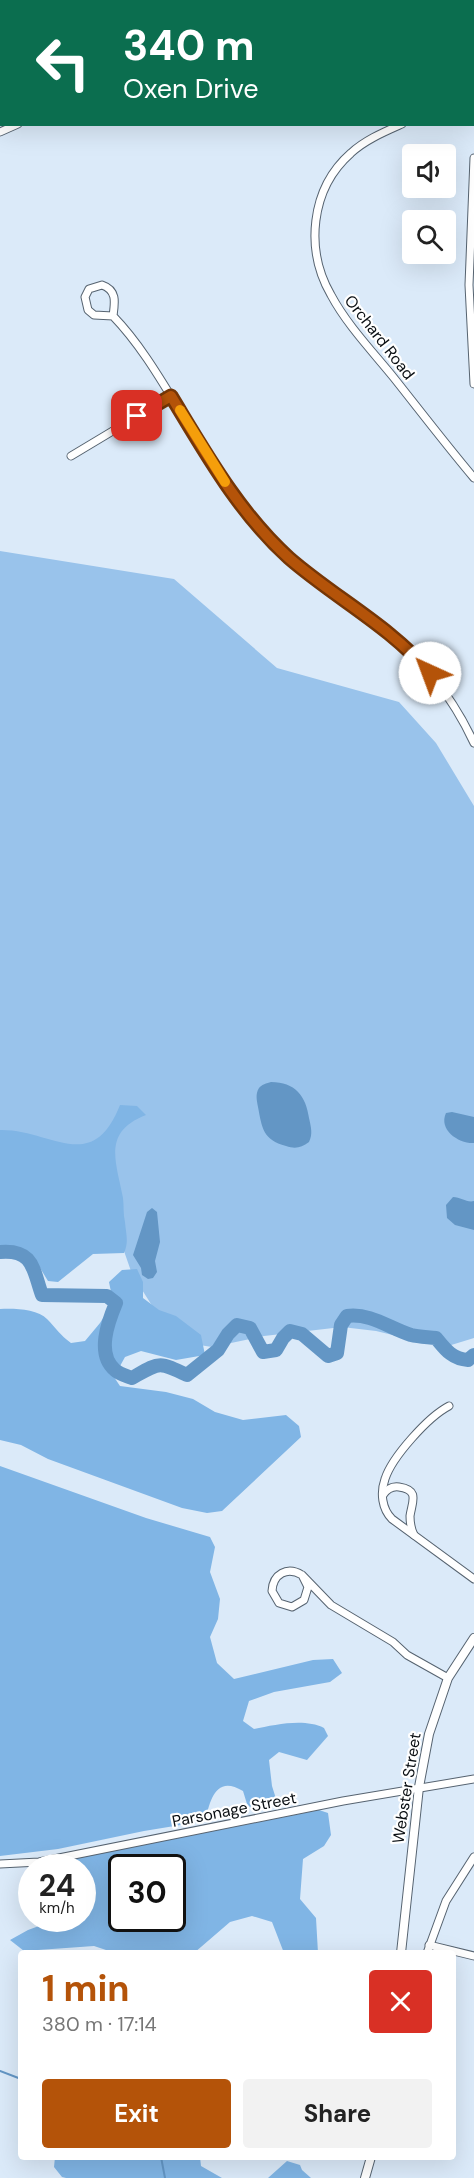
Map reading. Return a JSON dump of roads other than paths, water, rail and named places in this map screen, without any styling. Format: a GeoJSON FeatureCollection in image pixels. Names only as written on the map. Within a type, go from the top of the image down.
{"type":"FeatureCollection","features":[{"type":"Feature","properties":{"kind":"street","name":"Orchard Road"},"geometry":{"type":"LineString","coordinates":[[398,126],[358,148],[341,163],[332,176],[317,212],[314,243],[316,258],[322,279],[341,312],[474,478]]}},
{"type":"Feature","properties":{"kind":"street"},"geometry":{"type":"LineString","coordinates":[[474,158],[469,306],[474,384]]}},
{"type":"Feature","properties":{"kind":"street"},"geometry":{"type":"LineString","coordinates":[[112,316],[115,298],[112,291],[102,285],[89,290],[85,297],[88,310],[94,315],[112,316],[127,332],[171,396],[225,483],[270,539],[318,583],[382,627],[417,658],[452,704],[474,743]]}},
{"type":"Feature","properties":{"kind":"street"},"geometry":{"type":"LineString","coordinates":[[71,456],[171,396]]}},
{"type":"Feature","properties":{"kind":"street"},"geometry":{"type":"LineString","coordinates":[[449,1406],[434,1414],[425,1423],[385,1477],[384,1509],[387,1514],[474,1579]]}},
{"type":"Feature","properties":{"kind":"street"},"geometry":{"type":"LineString","coordinates":[[383,1495],[386,1490],[395,1486],[411,1491],[414,1501],[410,1520],[414,1535]]}},
{"type":"Feature","properties":{"kind":"street"},"geometry":{"type":"LineString","coordinates":[[302,1575],[308,1587],[304,1600],[292,1607],[279,1603],[272,1591],[276,1578],[288,1571],[302,1575],[331,1605],[393,1642],[407,1656],[448,1678]]}},
{"type":"Feature","properties":{"kind":"street","name":"Webster Street"},"geometry":{"type":"LineString","coordinates":[[401,1950],[419,1787],[429,1734],[448,1678],[474,1638]]}},
{"type":"Feature","properties":{"kind":"street","name":"Parsonage Street"},"geometry":{"type":"LineString","coordinates":[[0,1864],[39,1862],[419,1787],[474,1779]]}},
{"type":"Feature","properties":{"kind":"street"},"geometry":{"type":"LineString","coordinates":[[428,1949],[446,1901],[474,1857]]}},
{"type":"Feature","properties":{"kind":"street"},"geometry":{"type":"LineString","coordinates":[[456,1953],[474,1956]]}},
{"type":"Feature","properties":{"kind":"street"},"geometry":{"type":"LineString","coordinates":[[367,2178],[370,2160]]}},
{"type":"Feature","properties":{"kind":"waterway"},"geometry":{"type":"LineString","coordinates":[[0,1252],[20,1254],[26,1258],[34,1270],[42,1295],[107,1296],[116,1303],[105,1338],[106,1355],[115,1370],[132,1378],[159,1365],[170,1367],[187,1375],[218,1350],[237,1325],[250,1328],[263,1352],[276,1350],[290,1331],[302,1334],[328,1356],[337,1353],[341,1325],[347,1316],[364,1317],[411,1335],[436,1338],[449,1353],[458,1358],[468,1360],[474,1355]]}},
{"type":"Feature","properties":{"kind":"waterway"},"geometry":{"type":"LineString","coordinates":[[0,2071],[18,2078]]}},
{"type":"Feature","properties":{"kind":"waterway"},"geometry":{"type":"LineString","coordinates":[[162,2160],[165,2178]]}}]}
